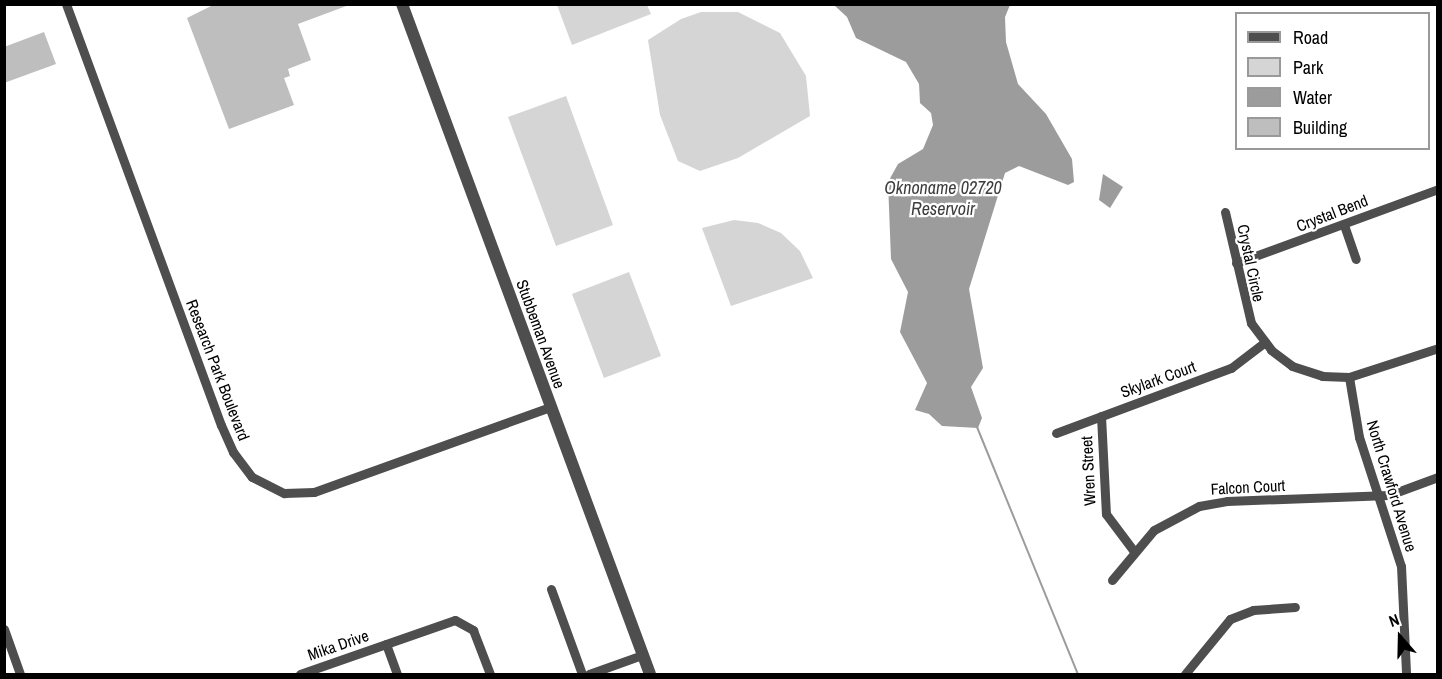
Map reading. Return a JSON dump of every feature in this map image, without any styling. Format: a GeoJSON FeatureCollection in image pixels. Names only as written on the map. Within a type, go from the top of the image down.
{"type":"FeatureCollection","features":[{"type":"Feature","properties":{"kind":"street","name":"Research Park Boulevard"},"geometry":{"type":"LineString","coordinates":[[66,4],[221,425],[233,452],[252,477],[284,493],[314,492],[550,407]]}},
{"type":"Feature","properties":{"kind":"street","name":"Stubbeman Avenue"},"geometry":{"type":"LineString","coordinates":[[402,4],[650,675]]}},
{"type":"Feature","properties":{"kind":"street","name":"Crystal Bend"},"geometry":{"type":"LineString","coordinates":[[1236,263],[1437,189]]}},
{"type":"Feature","properties":{"kind":"street","name":"Crystal Circle"},"geometry":{"type":"LineString","coordinates":[[1225,212],[1246,310],[1264,342],[1299,369],[1349,377],[1437,348]]}},
{"type":"Feature","properties":{"kind":"street"},"geometry":{"type":"LineString","coordinates":[[1344,225],[1356,259]]}},
{"type":"Feature","properties":{"kind":"street","name":"Skylark Court"},"geometry":{"type":"LineString","coordinates":[[1056,433],[1232,368],[1264,342]]}},
{"type":"Feature","properties":{"kind":"street","name":"North Crawford Avenue"},"geometry":{"type":"LineString","coordinates":[[1349,377],[1359,437],[1401,566],[1406,675]]}},
{"type":"Feature","properties":{"kind":"street","name":"Wren Street"},"geometry":{"type":"LineString","coordinates":[[1101,416],[1106,514],[1133,550]]}},
{"type":"Feature","properties":{"kind":"street","name":"Falcon Court"},"geometry":{"type":"LineString","coordinates":[[1112,580],[1133,550],[1176,515],[1211,503],[1380,496],[1437,477]]}},
{"type":"Feature","properties":{"kind":"street"},"geometry":{"type":"LineString","coordinates":[[551,589],[582,675]]}},
{"type":"Feature","properties":{"kind":"street"},"geometry":{"type":"LineString","coordinates":[[1185,675],[1230,619],[1252,610],[1295,607]]}},
{"type":"Feature","properties":{"kind":"street","name":"Mika Drive"},"geometry":{"type":"LineString","coordinates":[[300,675],[460,620],[473,630],[490,675]]}},
{"type":"Feature","properties":{"kind":"street"},"geometry":{"type":"LineString","coordinates":[[4,629],[20,675]]}},
{"type":"Feature","properties":{"kind":"street"},"geometry":{"type":"LineString","coordinates":[[386,644],[397,675]]}},
{"type":"Feature","properties":{"kind":"street"},"geometry":{"type":"LineString","coordinates":[[589,675],[642,655]]}},
{"type":"Feature","properties":{"kind":"green space"},"geometry":{"type":"Polygon","coordinates":[[[557,5],[647,5],[651,14],[572,45],[557,5]]]}},
{"type":"Feature","properties":{"kind":"green space"},"geometry":{"type":"Polygon","coordinates":[[[701,12],[738,12],[780,33],[806,76],[810,116],[738,158],[700,171],[678,161],[660,115],[648,40],[681,19],[701,12]]]}},
{"type":"Feature","properties":{"kind":"green space"},"geometry":{"type":"Polygon","coordinates":[[[566,96],[613,225],[556,246],[508,117],[566,96]]]}},
{"type":"Feature","properties":{"kind":"green space"},"geometry":{"type":"Polygon","coordinates":[[[734,220],[758,223],[781,233],[800,251],[813,278],[731,306],[702,228],[734,220]]]}},
{"type":"Feature","properties":{"kind":"green space"},"geometry":{"type":"Polygon","coordinates":[[[629,272],[661,356],[604,378],[572,294],[629,272]]]}},
{"type":"Feature","properties":{"kind":"water","name":"Oknoname 02720 Reservoir"},"geometry":{"type":"Polygon","coordinates":[[[834,5],[1010,5],[1005,17],[1006,42],[1018,84],[1046,114],[1072,159],[1074,182],[1068,185],[1019,166],[1005,173],[969,289],[983,368],[971,387],[982,418],[978,428],[942,426],[929,414],[915,410],[927,383],[900,332],[908,292],[891,259],[888,182],[898,164],[923,149],[933,125],[931,113],[920,103],[919,84],[906,62],[856,38],[847,17],[834,5]]]}},
{"type":"Feature","properties":{"kind":"water"},"geometry":{"type":"Polygon","coordinates":[[[1103,174],[1123,187],[1110,208],[1099,200],[1103,174]]]}},
{"type":"Feature","properties":{"kind":"building"},"geometry":{"type":"Polygon","coordinates":[[[215,4],[349,5],[298,24],[311,60],[288,69],[290,76],[284,78],[294,105],[229,129],[187,18],[215,4]]]}},
{"type":"Feature","properties":{"kind":"building"},"geometry":{"type":"Polygon","coordinates":[[[44,32],[56,64],[4,83],[4,47],[44,32]]]}},
{"type":"Feature","properties":{"kind":"waterway"},"geometry":{"type":"LineString","coordinates":[[977,427],[1078,674]]}}]}
